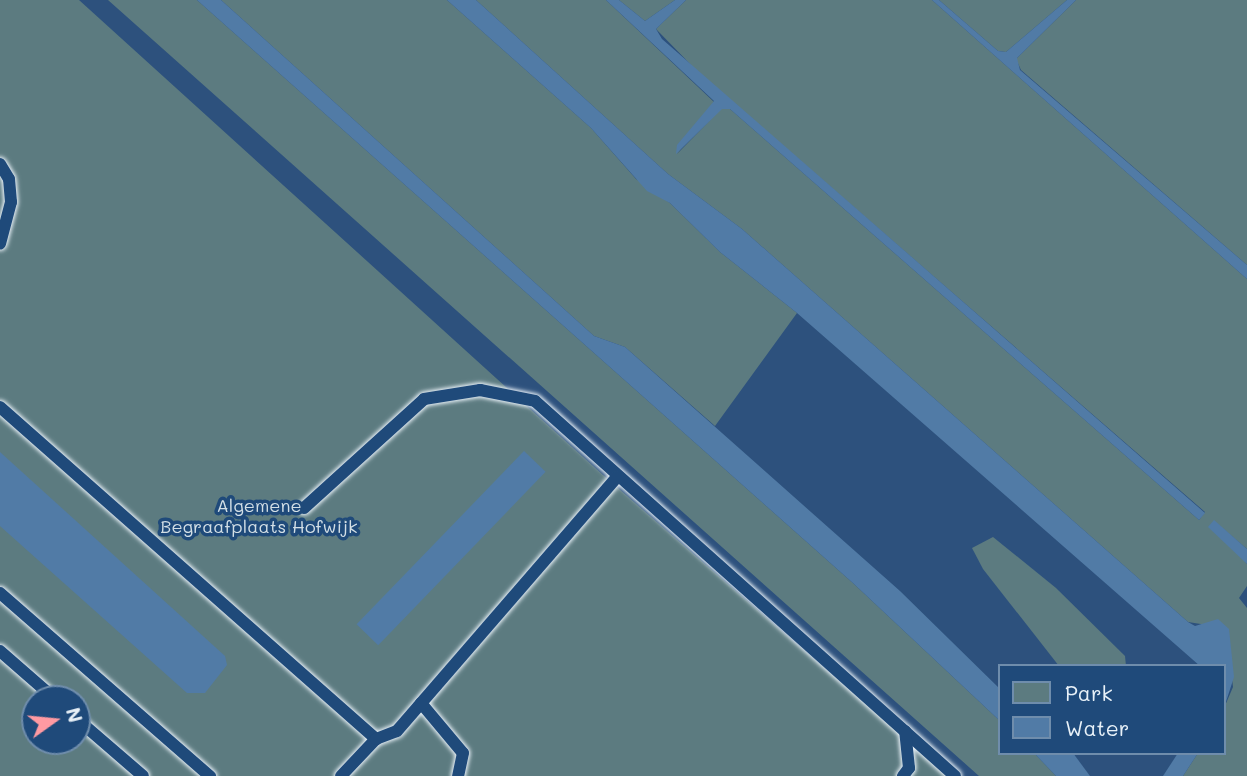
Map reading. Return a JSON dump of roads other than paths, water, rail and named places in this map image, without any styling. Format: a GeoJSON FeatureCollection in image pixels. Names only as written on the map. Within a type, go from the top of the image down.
{"type":"FeatureCollection","features":[{"type":"Feature","properties":{"kind":"lane"},"geometry":{"type":"LineString","coordinates":[[0,164],[9,179],[11,202],[0,244]]}},
{"type":"Feature","properties":{"kind":"lane"},"geometry":{"type":"LineString","coordinates":[[304,508],[424,399],[480,390],[536,401],[956,776]]}},
{"type":"Feature","properties":{"kind":"lane"},"geometry":{"type":"LineString","coordinates":[[0,407],[376,739]]}},
{"type":"Feature","properties":{"kind":"lane"},"geometry":{"type":"LineString","coordinates":[[341,776],[376,739],[397,731],[618,476]]}},
{"type":"Feature","properties":{"kind":"lane"},"geometry":{"type":"LineString","coordinates":[[0,593],[209,776]]}},
{"type":"Feature","properties":{"kind":"lane"},"geometry":{"type":"LineString","coordinates":[[0,652],[39,685]]}},
{"type":"Feature","properties":{"kind":"lane"},"geometry":{"type":"LineString","coordinates":[[421,703],[463,753],[458,776]]}},
{"type":"Feature","properties":{"kind":"lane"},"geometry":{"type":"LineString","coordinates":[[91,731],[143,776]]}},
{"type":"Feature","properties":{"kind":"lane"},"geometry":{"type":"LineString","coordinates":[[903,776],[909,768],[905,731]]}},
{"type":"Feature","properties":{"kind":"water"},"geometry":{"type":"Polygon","coordinates":[[[197,0],[221,0],[594,336],[625,347],[900,591],[998,687],[998,719],[854,584],[197,0]]]}},
{"type":"Feature","properties":{"kind":"water"},"geometry":{"type":"Polygon","coordinates":[[[447,0],[476,0],[668,174],[742,229],[1188,622],[1195,626],[1218,619],[1229,629],[1234,677],[1226,702],[1226,664],[1198,664],[797,313],[720,252],[670,203],[647,191],[591,128],[447,0]]]}},
{"type":"Feature","properties":{"kind":"water"},"geometry":{"type":"Polygon","coordinates":[[[606,0],[619,0],[645,21],[675,0],[686,0],[656,29],[662,39],[1205,513],[1199,520],[730,109],[722,109],[676,154],[677,145],[714,101],[606,0]]]}},
{"type":"Feature","properties":{"kind":"water"},"geometry":{"type":"Polygon","coordinates":[[[932,0],[939,0],[998,51],[1006,52],[1067,0],[1076,0],[1017,58],[1020,70],[1247,265],[1247,279],[932,0]]]}},
{"type":"Feature","properties":{"kind":"water"},"geometry":{"type":"Polygon","coordinates":[[[524,451],[546,472],[378,645],[357,624],[524,451]]]}},
{"type":"Feature","properties":{"kind":"water"},"geometry":{"type":"Polygon","coordinates":[[[0,452],[225,656],[227,665],[205,693],[187,693],[0,526],[0,452]]]}},
{"type":"Feature","properties":{"kind":"water"},"geometry":{"type":"Polygon","coordinates":[[[1214,520],[1247,549],[1247,564],[1208,527],[1214,520]]]}},
{"type":"Feature","properties":{"kind":"water"},"geometry":{"type":"Polygon","coordinates":[[[1036,755],[1074,755],[1090,776],[1056,776],[1036,755]]]}},
{"type":"Feature","properties":{"kind":"water"},"geometry":{"type":"Polygon","coordinates":[[[1177,755],[1197,755],[1183,776],[1163,776],[1177,755]]]}},
{"type":"Feature","properties":{"kind":"park label","name":"Algemene Begraafplaats Hofwijk"},"geometry":{"type":"Point","coordinates":[259,516]}}]}
